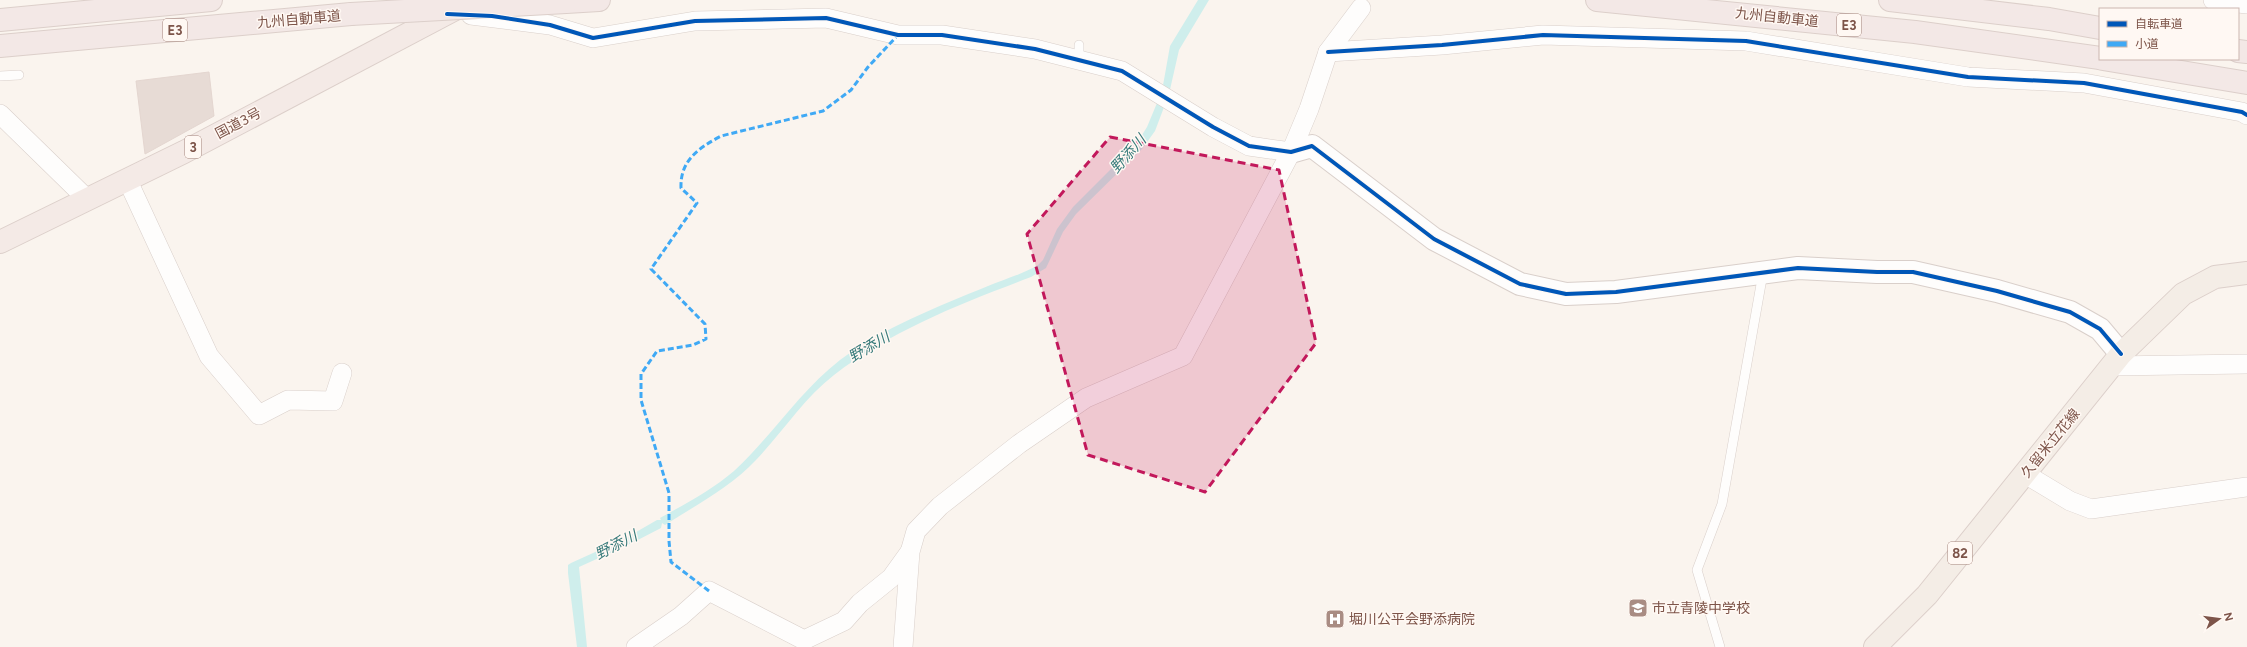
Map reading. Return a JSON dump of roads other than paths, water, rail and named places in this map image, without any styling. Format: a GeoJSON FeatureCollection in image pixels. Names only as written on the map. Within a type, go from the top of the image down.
{"type":"FeatureCollection","features":[{"type":"Feature","properties":{"kind":"highway","name":"E3"},"geometry":{"type":"LineString","coordinates":[[0,20],[211,0]]}},
{"type":"Feature","properties":{"kind":"highway","name":"国道3号"},"geometry":{"type":"LineString","coordinates":[[0,242],[127,179],[424,26],[444,7],[473,0]]}},
{"type":"Feature","properties":{"kind":"highway","name":"九州自動車道"},"geometry":{"type":"LineString","coordinates":[[0,46],[351,14],[599,0]]}},
{"type":"Feature","properties":{"kind":"highway","name":"九州自動車道"},"geometry":{"type":"LineString","coordinates":[[1597,0],[1915,32],[2099,58]]}},
{"type":"Feature","properties":{"kind":"highway"},"geometry":{"type":"LineString","coordinates":[[1890,0],[2049,19],[2099,28]]}},
{"type":"Feature","properties":{"kind":"highway"},"geometry":{"type":"LineString","coordinates":[[2109,60],[2247,84]]}},
{"type":"Feature","properties":{"kind":"main road","name":"久留米立花線"},"geometry":{"type":"LineString","coordinates":[[1875,647],[1927,595],[2117,360],[2183,294],[2215,277],[2247,273]]}},
{"type":"Feature","properties":{"kind":"street"},"geometry":{"type":"LineString","coordinates":[[2213,0],[2247,4]]}},
{"type":"Feature","properties":{"kind":"street"},"geometry":{"type":"LineString","coordinates":[[444,7],[550,25],[593,38],[695,21],[826,18],[898,35],[942,35],[1035,49],[1079,53],[1122,71],[1213,127],[1249,146],[1291,152],[1312,146],[1434,239],[1520,284],[1566,294],[1608,292],[1763,271],[1798,268],[1877,272],[1913,272],[1997,291],[2070,312],[2100,329],[2117,360],[2247,364]]}},
{"type":"Feature","properties":{"kind":"street"},"geometry":{"type":"LineString","coordinates":[[903,647],[910,552],[916,532],[940,506],[1019,444],[1086,398],[1183,356],[1291,152],[1309,109],[1328,52],[1361,8]]}},
{"type":"Feature","properties":{"kind":"street"},"geometry":{"type":"LineString","coordinates":[[1328,52],[1442,45],[1543,35],[1746,41],[1968,78],[2084,83],[2242,112],[2247,115]]}},
{"type":"Feature","properties":{"kind":"street"},"geometry":{"type":"LineString","coordinates":[[0,114],[87,199]]}},
{"type":"Feature","properties":{"kind":"street"},"geometry":{"type":"LineString","coordinates":[[127,179],[209,356],[259,416],[288,400],[332,401],[342,373]]}},
{"type":"Feature","properties":{"kind":"street"},"geometry":{"type":"LineString","coordinates":[[2025,474],[2070,501],[2092,510],[2247,487]]}},
{"type":"Feature","properties":{"kind":"street"},"geometry":{"type":"LineString","coordinates":[[636,647],[681,616],[709,590],[804,640],[844,621],[860,604],[891,578],[910,552]]}},
{"type":"Feature","properties":{"kind":"lane"},"geometry":{"type":"LineString","coordinates":[[0,76],[19,75]]}},
{"type":"Feature","properties":{"kind":"lane"},"geometry":{"type":"LineString","coordinates":[[1720,647],[1697,570],[1722,504],[1763,271]]}},
{"type":"Feature","properties":{"kind":"water","name":"野添川"},"geometry":{"type":"Polygon","coordinates":[[[1198,0],[1209,0],[1179,50],[1169,94],[1155,131],[1142,149],[1076,214],[1063,232],[1046,268],[1031,277],[928,319],[880,344],[856,359],[834,375],[813,394],[766,450],[736,479],[665,525],[662,523],[661,528],[579,567],[587,647],[577,647],[568,565],[624,539],[657,520],[661,520],[660,518],[726,478],[761,443],[811,386],[840,360],[857,348],[912,318],[1026,271],[1038,265],[1043,260],[1057,229],[1073,207],[1137,143],[1147,127],[1162,91],[1170,46],[1198,0]]]}},
{"type":"Feature","properties":{"kind":"place","name":"市立青陵中学校"},"geometry":{"type":"Point","coordinates":[1638,608]}},
{"type":"Feature","properties":{"kind":"place","name":"堀川公平会野添病院"},"geometry":{"type":"Point","coordinates":[1335,619]}}]}
